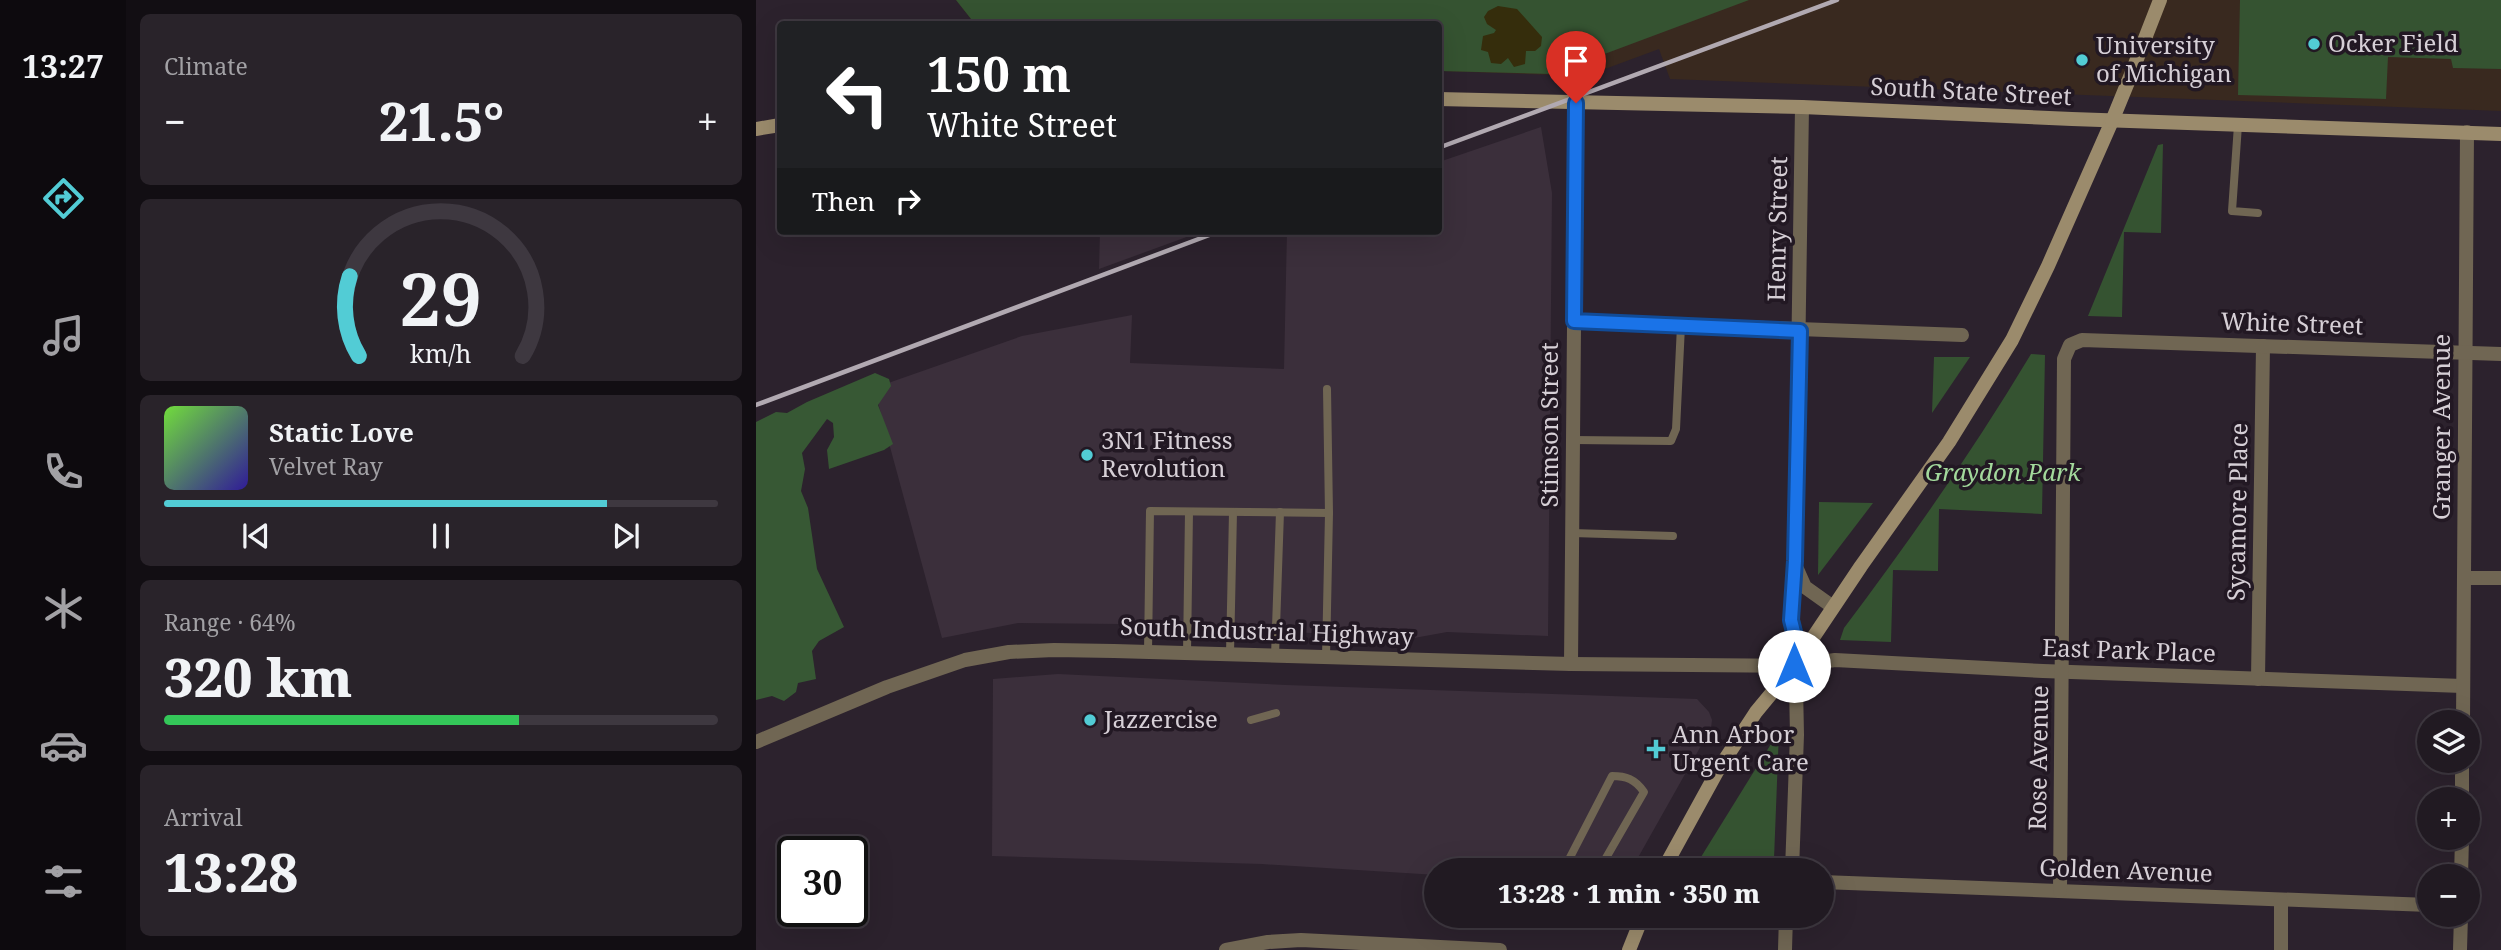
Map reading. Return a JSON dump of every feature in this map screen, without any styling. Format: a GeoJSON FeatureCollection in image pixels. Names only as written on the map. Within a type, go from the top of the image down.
{"type":"FeatureCollection","features":[{"type":"Feature","properties":{"kind":"main road"},"geometry":{"type":"LineString","coordinates":[[1669,858],[1718,770],[1756,712],[1794,666],[1949,442],[2011,340],[2097,159],[2160,0]]}},
{"type":"Feature","properties":{"kind":"main road","name":"South State Street"},"geometry":{"type":"LineString","coordinates":[[1442,99],[1802,107],[2501,134]]}},
{"type":"Feature","properties":{"kind":"main road"},"geometry":{"type":"LineString","coordinates":[[756,129],[777,126]]}},
{"type":"Feature","properties":{"kind":"main road"},"geometry":{"type":"LineString","coordinates":[[1629,950],[1637,928]]}},
{"type":"Feature","properties":{"kind":"street","name":"Stimson Street"},"geometry":{"type":"LineString","coordinates":[[1571,664],[1576,103]]}},
{"type":"Feature","properties":{"kind":"street","name":"Henry Street"},"geometry":{"type":"LineString","coordinates":[[1792,858],[1797,735],[1795,636],[1791,620],[1795,561],[1800,331],[1802,107]]}},
{"type":"Feature","properties":{"kind":"street","name":"Granger Avenue"},"geometry":{"type":"LineString","coordinates":[[2463,710],[2467,132]]}},
{"type":"Feature","properties":{"kind":"street"},"geometry":{"type":"LineString","coordinates":[[1574,321],[1962,335]]}},
{"type":"Feature","properties":{"kind":"street","name":"White Street"},"geometry":{"type":"LineString","coordinates":[[2082,340],[2501,354]]}},
{"type":"Feature","properties":{"kind":"street","name":"Rose Avenue"},"geometry":{"type":"LineString","coordinates":[[2060,891],[2064,359],[2070,345],[2082,340]]}},
{"type":"Feature","properties":{"kind":"street","name":"Sycamore Place"},"geometry":{"type":"LineString","coordinates":[[2258,679],[2263,346]]}},
{"type":"Feature","properties":{"kind":"street","name":"Henry Street"},"geometry":{"type":"LineString","coordinates":[[1795,561],[1805,587],[1833,607]]}},
{"type":"Feature","properties":{"kind":"street"},"geometry":{"type":"LineString","coordinates":[[2464,578],[2501,579]]}},
{"type":"Feature","properties":{"kind":"street","name":"South Industrial Highway"},"geometry":{"type":"LineString","coordinates":[[756,742],[887,687],[965,660],[990,655],[1054,650],[1571,664],[1794,666]]}},
{"type":"Feature","properties":{"kind":"street","name":"East Park Place"},"geometry":{"type":"LineString","coordinates":[[1794,666],[1835,660],[2463,686]]}},
{"type":"Feature","properties":{"kind":"street","name":"Golden Avenue"},"geometry":{"type":"LineString","coordinates":[[1834,882],[2417,905]]}},
{"type":"Feature","properties":{"kind":"street"},"geometry":{"type":"LineString","coordinates":[[2281,900],[2281,950]]}},
{"type":"Feature","properties":{"kind":"street"},"geometry":{"type":"LineString","coordinates":[[2460,950],[2461,927]]}},
{"type":"Feature","properties":{"kind":"street"},"geometry":{"type":"LineString","coordinates":[[1785,950],[1786,928]]}},
{"type":"Feature","properties":{"kind":"street"},"geometry":{"type":"LineString","coordinates":[[1226,950],[1268,942],[1301,940],[1500,950]]}},
{"type":"Feature","properties":{"kind":"lane"},"geometry":{"type":"LineString","coordinates":[[2238,125],[2232,212],[2258,213]]}},
{"type":"Feature","properties":{"kind":"lane"},"geometry":{"type":"LineString","coordinates":[[1573,440],[1671,441],[1676,429],[1681,326]]}},
{"type":"Feature","properties":{"kind":"lane"},"geometry":{"type":"LineString","coordinates":[[1326,657],[1329,513],[1327,389]]}},
{"type":"Feature","properties":{"kind":"lane"},"geometry":{"type":"LineString","coordinates":[[1148,652],[1150,511],[1329,513]]}},
{"type":"Feature","properties":{"kind":"lane"},"geometry":{"type":"LineString","coordinates":[[1187,653],[1189,512]]}},
{"type":"Feature","properties":{"kind":"lane"},"geometry":{"type":"LineString","coordinates":[[1230,654],[1233,512]]}},
{"type":"Feature","properties":{"kind":"lane"},"geometry":{"type":"LineString","coordinates":[[1275,656],[1280,512]]}},
{"type":"Feature","properties":{"kind":"lane"},"geometry":{"type":"LineString","coordinates":[[1572,533],[1673,536]]}},
{"type":"Feature","properties":{"kind":"lane"},"geometry":{"type":"LineString","coordinates":[[1251,720],[1276,713]]}},
{"type":"Feature","properties":{"kind":"lane"},"geometry":{"type":"LineString","coordinates":[[1570,858],[1612,776],[1626,776],[1644,792],[1606,858]]}},
{"type":"Feature","properties":{"kind":"shaded area","name":"University of Michigan"},"geometry":{"type":"Polygon","coordinates":[[[956,0],[2501,0],[2501,111],[1670,79],[1659,49],[1586,76],[1442,71],[1442,21],[973,21],[956,0]]]}},
{"type":"Feature","properties":{"kind":"shaded area"},"geometry":{"type":"Polygon","coordinates":[[[1541,127],[1552,193],[1548,636],[1447,632],[1414,638],[1121,624],[1018,623],[942,638],[874,388],[1022,336],[1132,315],[1130,363],[1284,369],[1287,235],[1442,235],[1442,161],[1541,127]]]}},
{"type":"Feature","properties":{"kind":"shaded area"},"geometry":{"type":"Polygon","coordinates":[[[1100,235],[1192,235],[1099,269],[1100,235]]]}},
{"type":"Feature","properties":{"kind":"shaded area"},"geometry":{"type":"Polygon","coordinates":[[[1058,674],[1697,699],[1709,712],[1712,720],[1711,728],[1638,858],[1424,858],[1424,874],[1262,864],[992,856],[993,679],[1058,674]]]}},
{"type":"Feature","properties":{"kind":"green space"},"geometry":{"type":"Polygon","coordinates":[[[956,0],[1749,0],[1551,74],[1442,71],[1442,21],[973,21],[956,0]]]}},
{"type":"Feature","properties":{"kind":"green space"},"geometry":{"type":"Polygon","coordinates":[[[2240,0],[2501,0],[2501,69],[2453,68],[2451,59],[2388,57],[2386,99],[2238,95],[2240,0]]]}},
{"type":"Feature","properties":{"kind":"green space"},"geometry":{"type":"Polygon","coordinates":[[[2163,144],[2161,233],[2124,232],[2122,317],[2088,316],[2158,145],[2163,144]]]}},
{"type":"Feature","properties":{"kind":"green space","name":"Graydon Park"},"geometry":{"type":"Polygon","coordinates":[[[2031,354],[2045,355],[2042,514],[1939,509],[1938,571],[1893,570],[1891,642],[1840,640],[1844,628],[1941,493],[2031,354]]]}},
{"type":"Feature","properties":{"kind":"green space","name":"Graydon Park"},"geometry":{"type":"Polygon","coordinates":[[[1934,357],[1970,357],[1932,413],[1934,357]]]}},
{"type":"Feature","properties":{"kind":"green space"},"geometry":{"type":"Polygon","coordinates":[[[875,373],[889,379],[891,386],[878,405],[893,444],[884,450],[829,469],[827,450],[834,437],[833,423],[827,419],[802,453],[805,469],[801,491],[808,508],[817,569],[844,627],[819,641],[812,651],[816,679],[798,683],[796,692],[784,701],[772,696],[756,700],[756,422],[776,412],[787,413],[875,373]]]}},
{"type":"Feature","properties":{"kind":"green space","name":"Graydon Park"},"geometry":{"type":"Polygon","coordinates":[[[1819,502],[1873,503],[1818,575],[1819,502]]]}},
{"type":"Feature","properties":{"kind":"green space"},"geometry":{"type":"Polygon","coordinates":[[[1779,731],[1774,858],[1701,857],[1779,731]]]}},
{"type":"Feature","properties":{"kind":"sand"},"geometry":{"type":"Polygon","coordinates":[[[1498,6],[1517,9],[1542,37],[1541,46],[1535,51],[1526,51],[1525,64],[1514,67],[1508,58],[1501,64],[1491,63],[1488,52],[1481,50],[1483,36],[1496,30],[1487,24],[1484,17],[1488,11],[1498,6]]]}},
{"type":"Feature","properties":{"kind":"railway"},"geometry":{"type":"LineString","coordinates":[[1442,147],[1837,0]]}},
{"type":"Feature","properties":{"kind":"railway"},"geometry":{"type":"LineString","coordinates":[[756,405],[1209,235]]}},
{"type":"Feature","properties":{"kind":"place","name":"Ocker Field"},"geometry":{"type":"Point","coordinates":[2314,44]}},
{"type":"Feature","properties":{"kind":"place","name":"University of Michigan"},"geometry":{"type":"Point","coordinates":[2082,60]}},
{"type":"Feature","properties":{"kind":"place","name":"3N1 Fitness Revolution"},"geometry":{"type":"Point","coordinates":[1087,455]}},
{"type":"Feature","properties":{"kind":"place","name":"Jazzercise"},"geometry":{"type":"Point","coordinates":[1090,720]}},
{"type":"Feature","properties":{"kind":"place","name":"Ann Arbor Urgent Care"},"geometry":{"type":"Point","coordinates":[1656,749]}},
{"type":"Feature","properties":{"kind":"route"},"geometry":{"type":"LineString","coordinates":[[1576,103],[1574,321],[1800,331],[1795,561],[1791,620],[1795,636],[1794,666]]}}]}
